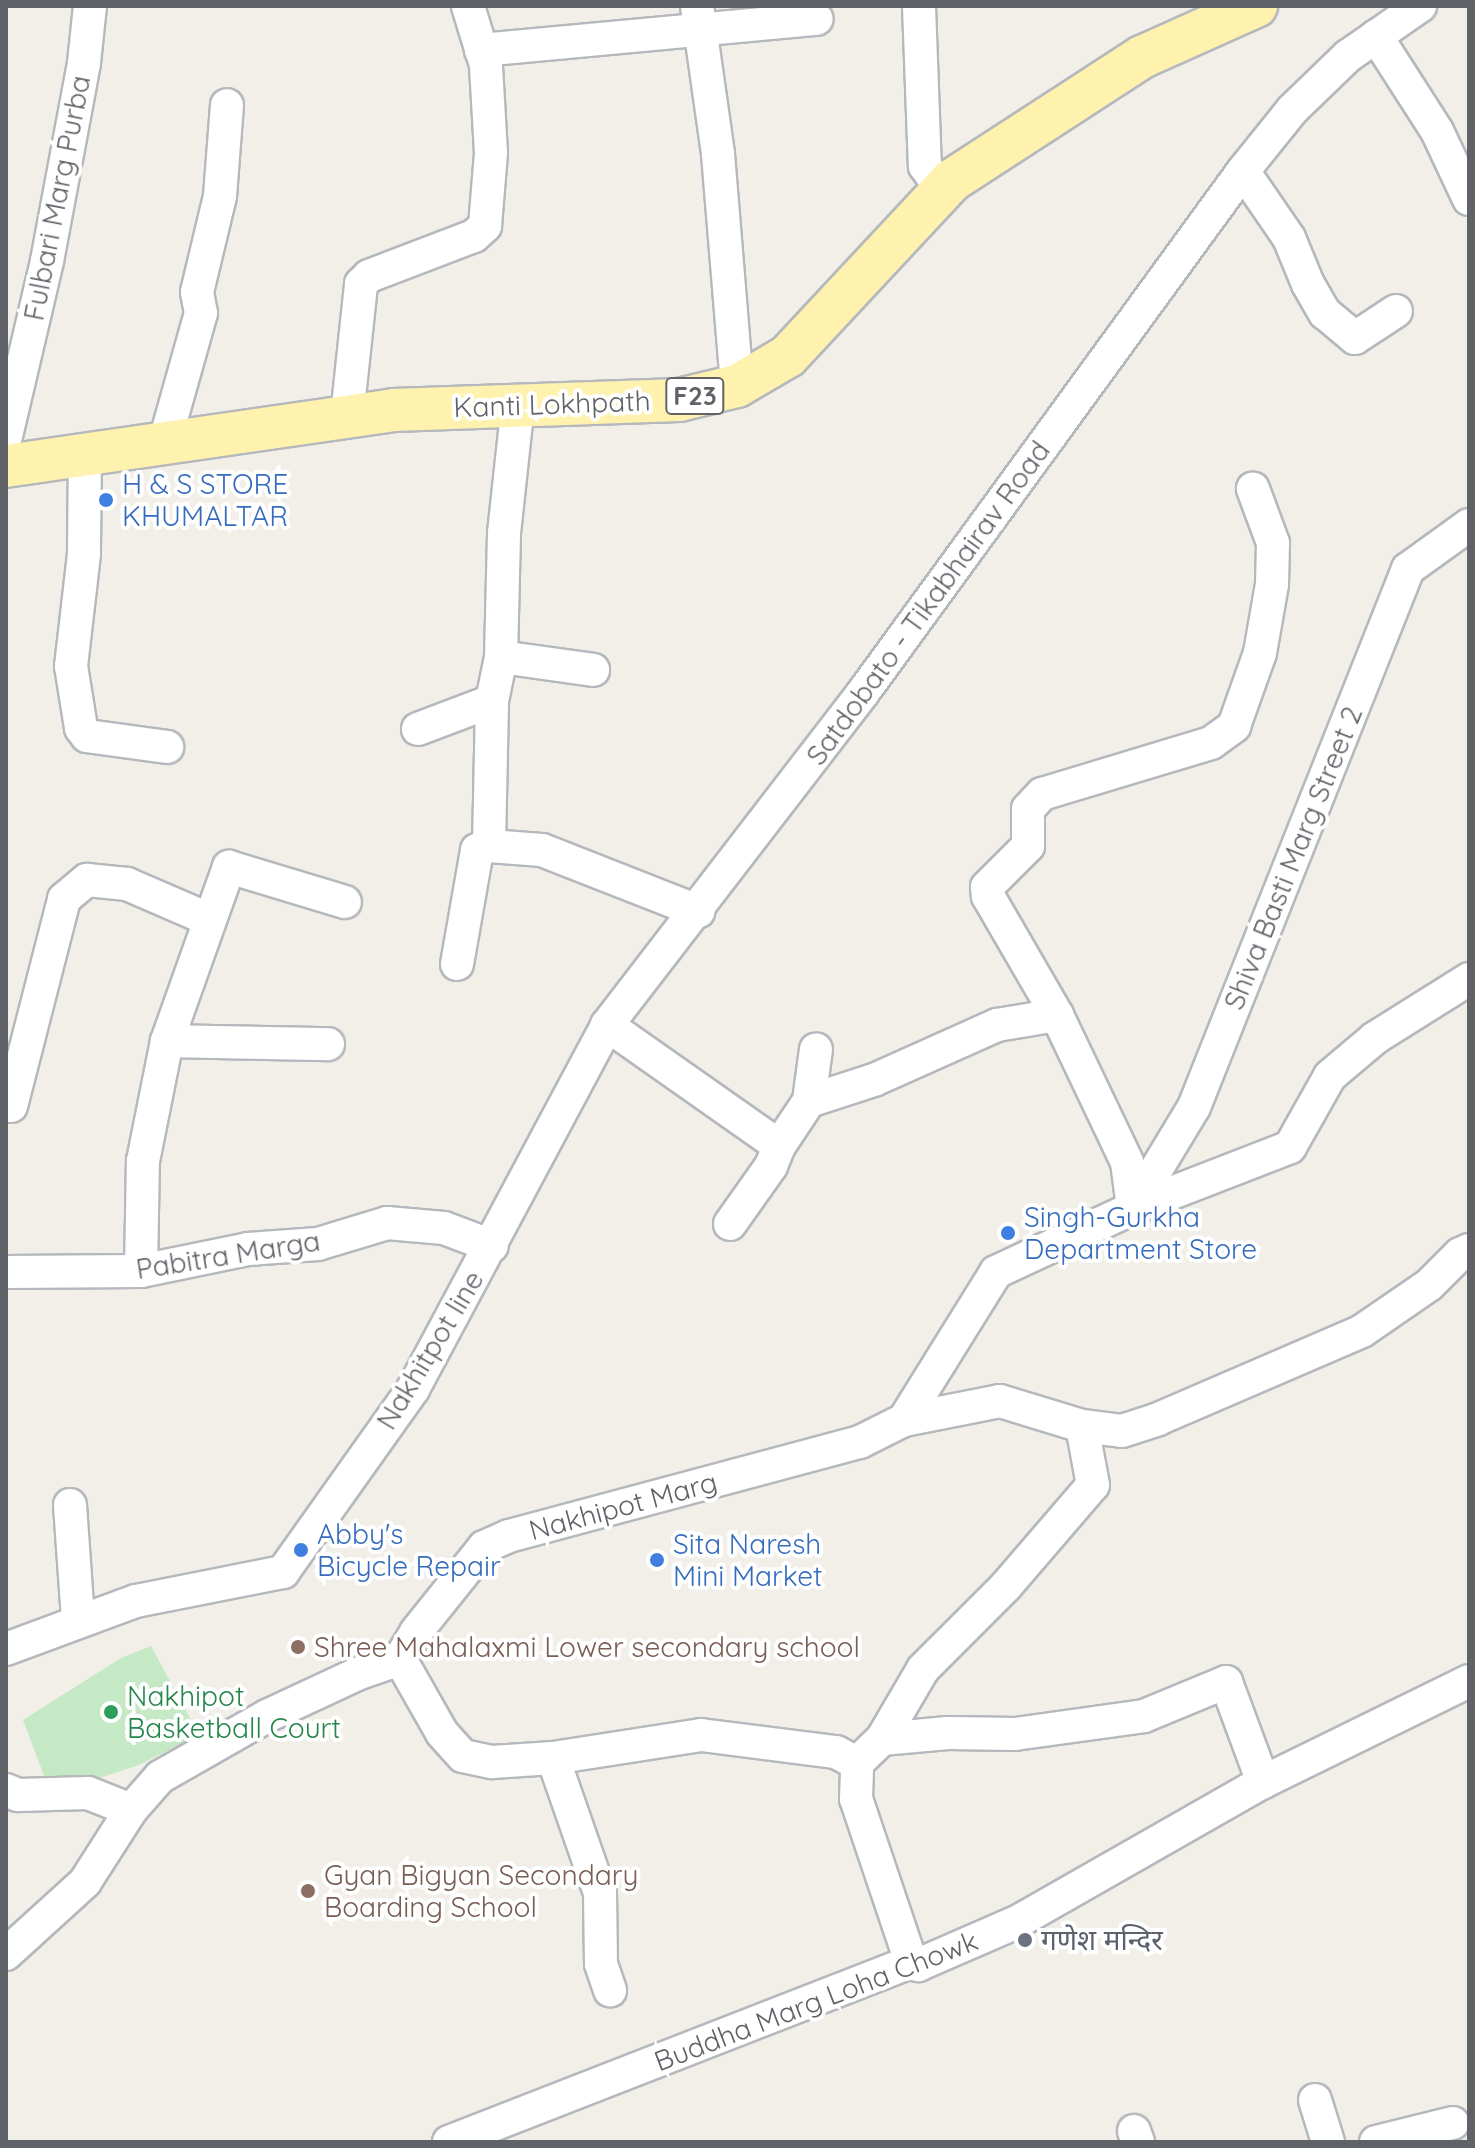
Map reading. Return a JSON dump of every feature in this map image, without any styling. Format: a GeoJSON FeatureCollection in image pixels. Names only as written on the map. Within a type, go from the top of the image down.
{"type":"FeatureCollection","features":[{"type":"Feature","properties":{"kind":"main road","name":"Kanti Lokhpath"},"geometry":{"type":"LineString","coordinates":[[6,466],[347,416],[518,405],[679,400],[737,386],[788,356],[951,181],[1142,57],[1248,8]]}},
{"type":"Feature","properties":{"kind":"street","name":"Fulbari Marg Purba"},"geometry":{"type":"LineString","coordinates":[[6,436],[47,261],[84,63],[90,6]]}},
{"type":"Feature","properties":{"kind":"street"},"geometry":{"type":"LineString","coordinates":[[347,416],[361,284],[369,276],[474,236],[485,226],[491,153],[486,65],[468,6]]}},
{"type":"Feature","properties":{"kind":"street"},"geometry":{"type":"LineString","coordinates":[[919,6],[925,166],[933,177],[951,181]]}},
{"type":"Feature","properties":{"kind":"street","name":"Satdobato - Tikabhairav Road"},"geometry":{"type":"LineString","coordinates":[[492,1246],[607,1025],[698,911],[862,694],[1243,171],[1292,110],[1348,56],[1420,6]]}},
{"type":"Feature","properties":{"kind":"street"},"geometry":{"type":"LineString","coordinates":[[481,50],[699,17],[817,19]]}},
{"type":"Feature","properties":{"kind":"street"},"geometry":{"type":"LineString","coordinates":[[699,17],[718,154],[737,386]]}},
{"type":"Feature","properties":{"kind":"street"},"geometry":{"type":"LineString","coordinates":[[1376,36],[1437,131],[1469,199]]}},
{"type":"Feature","properties":{"kind":"street"},"geometry":{"type":"LineString","coordinates":[[165,441],[201,313],[197,292],[220,196],[227,105]]}},
{"type":"Feature","properties":{"kind":"street"},"geometry":{"type":"LineString","coordinates":[[1243,171],[1289,238],[1308,284],[1325,313],[1355,338],[1396,311]]}},
{"type":"Feature","properties":{"kind":"street"},"geometry":{"type":"LineString","coordinates":[[489,846],[492,701],[501,657],[504,533],[518,405]]}},
{"type":"Feature","properties":{"kind":"street"},"geometry":{"type":"LineString","coordinates":[[85,453],[84,554],[71,666],[81,728],[87,736],[167,747]]}},
{"type":"Feature","properties":{"kind":"street"},"geometry":{"type":"LineString","coordinates":[[1133,1208],[1127,1162],[1057,1015],[1000,919],[988,896],[987,887],[1028,846],[1028,809],[1042,794],[1211,743],[1234,726],[1260,653],[1272,584],[1273,543],[1253,489]]}},
{"type":"Feature","properties":{"kind":"street","name":"Shiva Basti Marg Street 2"},"geometry":{"type":"LineString","coordinates":[[1133,1208],[1194,1107],[1408,569],[1469,525]]}},
{"type":"Feature","properties":{"kind":"street"},"geometry":{"type":"LineString","coordinates":[[501,657],[593,670]]}},
{"type":"Feature","properties":{"kind":"street"},"geometry":{"type":"LineString","coordinates":[[418,729],[492,701]]}},
{"type":"Feature","properties":{"kind":"street"},"geometry":{"type":"LineString","coordinates":[[457,964],[477,850],[489,846],[542,850],[698,911]]}},
{"type":"Feature","properties":{"kind":"street"},"geometry":{"type":"LineString","coordinates":[[141,1271],[143,1161],[167,1041],[229,867],[345,902]]}},
{"type":"Feature","properties":{"kind":"street"},"geometry":{"type":"LineString","coordinates":[[11,1106],[64,899],[87,880],[127,884],[208,919]]}},
{"type":"Feature","properties":{"kind":"street"},"geometry":{"type":"LineString","coordinates":[[904,1420],[996,1272],[1133,1208],[1290,1147],[1330,1076],[1375,1038],[1469,979]]}},
{"type":"Feature","properties":{"kind":"street"},"geometry":{"type":"LineString","coordinates":[[809,1101],[874,1080],[997,1025],[1057,1015]]}},
{"type":"Feature","properties":{"kind":"street"},"geometry":{"type":"LineString","coordinates":[[607,1025],[779,1146]]}},
{"type":"Feature","properties":{"kind":"street"},"geometry":{"type":"LineString","coordinates":[[167,1041],[328,1044]]}},
{"type":"Feature","properties":{"kind":"street"},"geometry":{"type":"LineString","coordinates":[[730,1224],[771,1166],[779,1146],[809,1101],[816,1049]]}},
{"type":"Feature","properties":{"kind":"street","name":"Pabitra Marga"},"geometry":{"type":"LineString","coordinates":[[6,1272],[141,1271],[248,1249],[318,1244],[387,1223],[444,1228],[492,1246]]}},
{"type":"Feature","properties":{"kind":"street","name":"Nakhitpot line"},"geometry":{"type":"LineString","coordinates":[[78,1620],[136,1601],[283,1572],[413,1389],[492,1246]]}},
{"type":"Feature","properties":{"kind":"street","name":"Nakhipot Marg"},"geometry":{"type":"LineString","coordinates":[[400,1659],[416,1632],[484,1547],[509,1536],[860,1442],[904,1420],[1000,1401],[1082,1426],[1122,1431],[1158,1419],[1362,1331],[1429,1285],[1460,1254],[1469,1250]]}},
{"type":"Feature","properties":{"kind":"street"},"geometry":{"type":"LineString","coordinates":[[911,1962],[856,1799],[857,1763],[882,1739],[923,1669],[1006,1586],[1093,1485],[1082,1426]]}},
{"type":"Feature","properties":{"kind":"street"},"geometry":{"type":"LineString","coordinates":[[6,1649],[78,1620],[70,1505]]}},
{"type":"Feature","properties":{"kind":"street"},"geometry":{"type":"LineString","coordinates":[[6,1954],[85,1882],[131,1810],[160,1777],[267,1716],[357,1674],[400,1659],[442,1733],[463,1756],[492,1762],[553,1758],[701,1735],[836,1752],[857,1763]]}},
{"type":"Feature","properties":{"kind":"street","name":"Buddha Marg Loha Chowk"},"geometry":{"type":"LineString","coordinates":[[449,2142],[911,1962],[918,1965],[1019,1921],[1263,1782],[1469,1681]]}},
{"type":"Feature","properties":{"kind":"street"},"geometry":{"type":"LineString","coordinates":[[882,1739],[948,1733],[1015,1734],[1144,1716],[1226,1682],[1263,1782]]}},
{"type":"Feature","properties":{"kind":"street"},"geometry":{"type":"LineString","coordinates":[[553,1758],[600,1893],[601,1964],[610,1990]]}},
{"type":"Feature","properties":{"kind":"street"},"geometry":{"type":"LineString","coordinates":[[6,1790],[18,1795],[88,1793],[131,1810]]}},
{"type":"Feature","properties":{"kind":"street"},"geometry":{"type":"LineString","coordinates":[[1315,2100],[1328,2142]]}},
{"type":"Feature","properties":{"kind":"street"},"geometry":{"type":"LineString","coordinates":[[1376,2142],[1453,2123]]}},
{"type":"Feature","properties":{"kind":"green space","name":"Nakhipot Basketball Court"},"geometry":{"type":"Polygon","coordinates":[[[151,1646],[199,1735],[139,1765],[90,1781],[48,1786],[23,1720],[121,1658],[151,1646]]]}},
{"type":"Feature","properties":{"kind":"place","name":"H & S STORE KHUMALTAR"},"geometry":{"type":"Point","coordinates":[106,500]}},
{"type":"Feature","properties":{"kind":"place","name":"Singh-Gurkha Department Store"},"geometry":{"type":"Point","coordinates":[1008,1233]}},
{"type":"Feature","properties":{"kind":"place","name":"Abby's Bicycle Repair"},"geometry":{"type":"Point","coordinates":[301,1550]}},
{"type":"Feature","properties":{"kind":"place","name":"Sita Naresh Mini Market"},"geometry":{"type":"Point","coordinates":[657,1560]}},
{"type":"Feature","properties":{"kind":"place","name":"Shree Mahalaxmi Lower secondary school"},"geometry":{"type":"Point","coordinates":[298,1647]}},
{"type":"Feature","properties":{"kind":"place","name":"Nakhipot Basketball Court"},"geometry":{"type":"Point","coordinates":[111,1712]}},
{"type":"Feature","properties":{"kind":"place","name":"Gyan Bigyan Secondary Boarding School"},"geometry":{"type":"Point","coordinates":[308,1891]}},
{"type":"Feature","properties":{"kind":"place","name":"गणेश मन्दिर"},"geometry":{"type":"Point","coordinates":[1025,1940]}}]}
